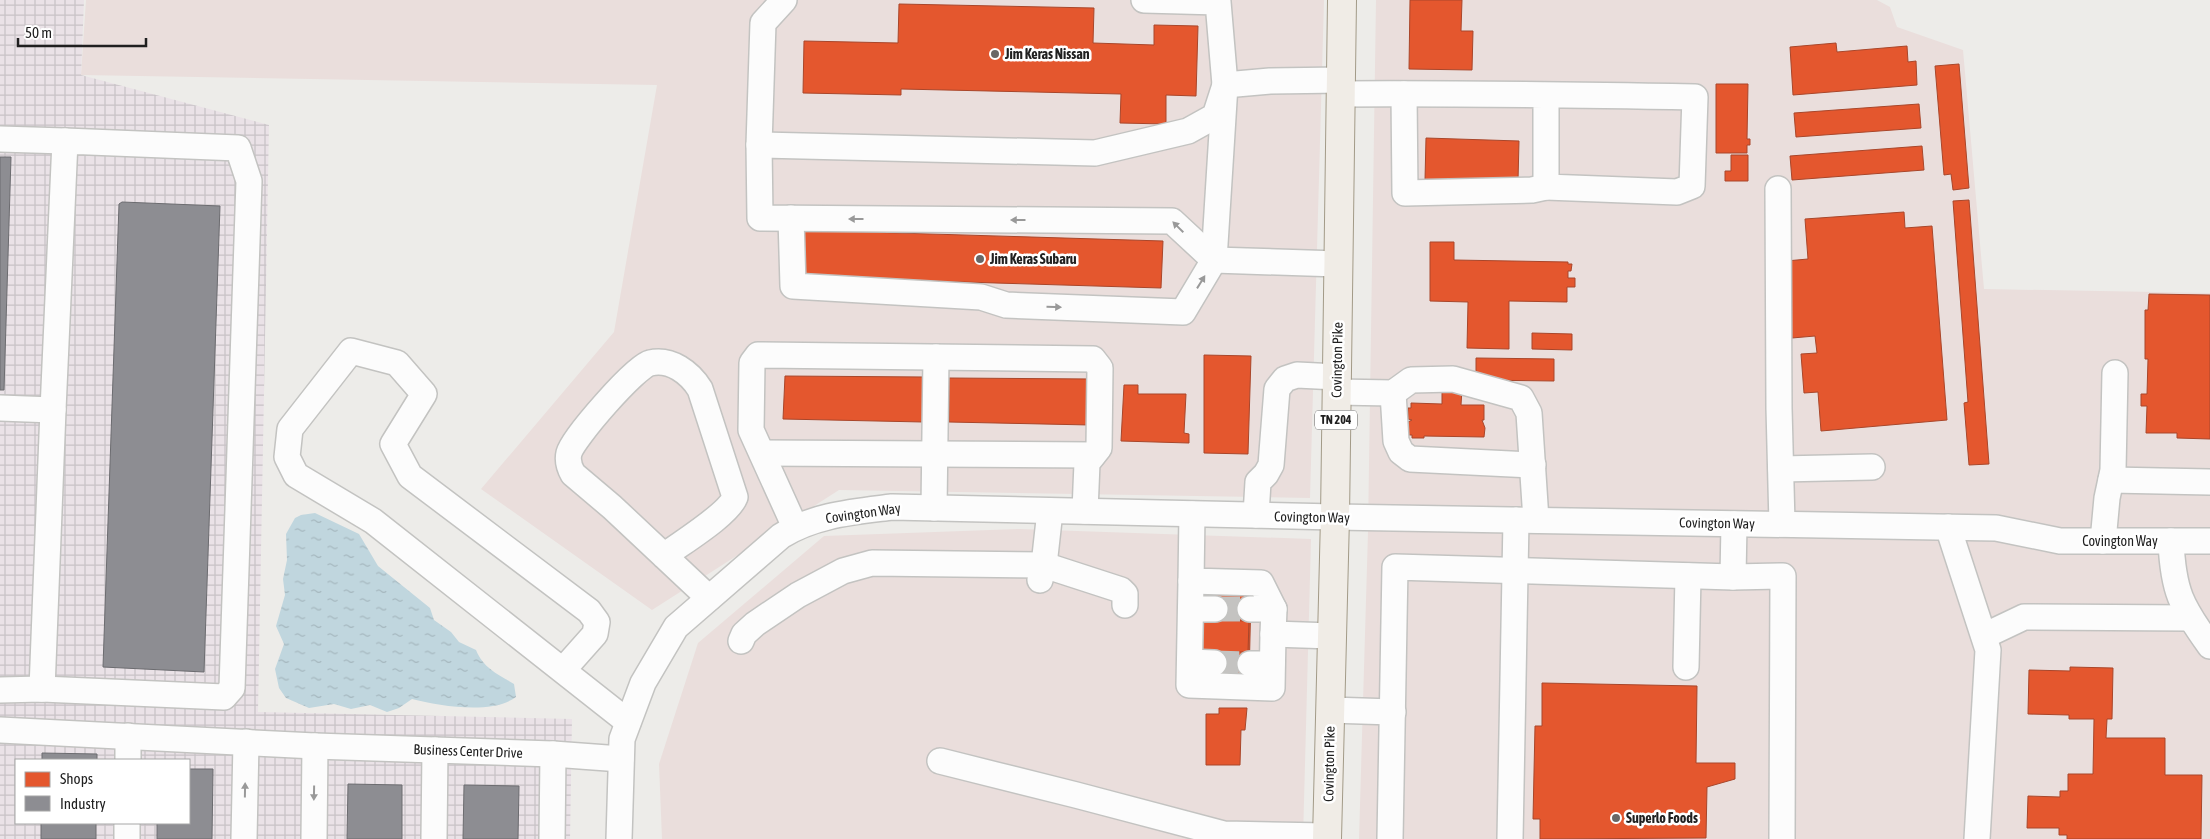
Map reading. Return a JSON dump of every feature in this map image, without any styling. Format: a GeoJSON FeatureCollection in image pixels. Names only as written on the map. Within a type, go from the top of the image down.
{"type":"FeatureCollection","features":[{"type":"Feature","properties":{"kind":"main road","name":"Covington Pike"},"geometry":{"type":"LineString","coordinates":[[1327,838],[1335,517],[1342,0]]}},
{"type":"Feature","properties":{"kind":"street"},"geometry":{"type":"LineString","coordinates":[[784,0],[762,23],[759,145],[760,218],[1172,221],[1214,260],[1338,264]]}},
{"type":"Feature","properties":{"kind":"street"},"geometry":{"type":"LineString","coordinates":[[791,218],[793,286],[981,298],[1006,305],[1182,312],[1214,260],[1224,85],[1218,1],[1144,0]]}},
{"type":"Feature","properties":{"kind":"street"},"geometry":{"type":"LineString","coordinates":[[1224,85],[1270,81],[1404,94],[1695,97],[1692,186],[1677,192],[1546,187],[1532,190],[1405,193],[1404,94]]}},
{"type":"Feature","properties":{"kind":"street"},"geometry":{"type":"LineString","coordinates":[[759,145],[1095,152],[1188,131],[1216,116],[1224,85]]}},
{"type":"Feature","properties":{"kind":"street"},"geometry":{"type":"LineString","coordinates":[[1546,95],[1546,187]]}},
{"type":"Feature","properties":{"kind":"street"},"geometry":{"type":"LineString","coordinates":[[0,139],[238,148],[250,181],[232,688],[224,697],[42,689],[0,690]]}},
{"type":"Feature","properties":{"kind":"street"},"geometry":{"type":"LineString","coordinates":[[42,689],[65,142]]}},
{"type":"Feature","properties":{"kind":"street"},"geometry":{"type":"LineString","coordinates":[[1778,189],[1782,524]]}},
{"type":"Feature","properties":{"kind":"street"},"geometry":{"type":"LineString","coordinates":[[562,670],[595,634],[597,622],[588,612],[410,476],[393,444],[424,394],[397,363],[351,351],[290,429],[287,457],[296,475],[373,521],[562,670],[628,722]]}},
{"type":"Feature","properties":{"kind":"street"},"geometry":{"type":"LineString","coordinates":[[795,527],[751,430],[752,363],[758,355],[1093,359],[1100,368],[1100,448],[1087,463],[1085,512]]}},
{"type":"Feature","properties":{"kind":"street"},"geometry":{"type":"LineString","coordinates":[[934,508],[936,357]]}},
{"type":"Feature","properties":{"kind":"street"},"geometry":{"type":"LineString","coordinates":[[664,556],[723,513],[732,504],[735,497],[700,389],[693,378],[683,370],[670,364],[655,362],[643,365],[599,410],[572,444],[568,459],[573,474],[612,507],[664,556],[709,598]]}},
{"type":"Feature","properties":{"kind":"street"},"geometry":{"type":"LineString","coordinates":[[2104,541],[2106,508],[2111,480],[2115,373]]}},
{"type":"Feature","properties":{"kind":"street"},"geometry":{"type":"LineString","coordinates":[[1256,515],[1258,482],[1271,465],[1277,389],[1285,379],[1297,375],[1336,385],[1393,393],[1411,380],[1453,380],[1521,398],[1529,412],[1533,464],[1526,520],[1515,571],[1510,839]]}},
{"type":"Feature","properties":{"kind":"street"},"geometry":{"type":"LineString","coordinates":[[1393,393],[1396,441],[1401,452],[1410,459],[1533,464]]}},
{"type":"Feature","properties":{"kind":"street"},"geometry":{"type":"LineString","coordinates":[[0,408],[53,410]]}},
{"type":"Feature","properties":{"kind":"street"},"geometry":{"type":"LineString","coordinates":[[762,453],[1093,455]]}},
{"type":"Feature","properties":{"kind":"street"},"geometry":{"type":"LineString","coordinates":[[1781,469],[1872,467]]}},
{"type":"Feature","properties":{"kind":"street"},"geometry":{"type":"LineString","coordinates":[[2111,480],[2210,482]]}},
{"type":"Feature","properties":{"kind":"street","name":"Covington Way"},"geometry":{"type":"LineString","coordinates":[[619,839],[622,739],[643,683],[676,627],[781,536],[795,527],[829,516],[892,507],[1335,517],[1996,528],[2060,541],[2210,540]]}},
{"type":"Feature","properties":{"kind":"street"},"geometry":{"type":"LineString","coordinates":[[1042,572],[1050,511]]}},
{"type":"Feature","properties":{"kind":"street"},"geometry":{"type":"LineString","coordinates":[[1191,581],[1261,583],[1262,609],[1272,634],[1261,664],[1272,688],[1190,685],[1202,663],[1203,609],[1191,581],[1192,514]]}},
{"type":"Feature","properties":{"kind":"street"},"geometry":{"type":"LineString","coordinates":[[1733,577],[1734,524]]}},
{"type":"Feature","properties":{"kind":"street"},"geometry":{"type":"LineString","coordinates":[[1948,527],[1988,650],[1977,839]]}},
{"type":"Feature","properties":{"kind":"street"},"geometry":{"type":"LineString","coordinates":[[2170,541],[2177,593],[2190,618],[2210,646]]}},
{"type":"Feature","properties":{"kind":"street"},"geometry":{"type":"LineString","coordinates":[[741,641],[744,634],[755,624],[802,592],[843,571],[872,564],[1042,572],[1122,590],[1125,594],[1125,605]]}},
{"type":"Feature","properties":{"kind":"street"},"geometry":{"type":"LineString","coordinates":[[1390,839],[1395,567],[1688,576],[1784,576],[1782,839]]}},
{"type":"Feature","properties":{"kind":"street"},"geometry":{"type":"LineString","coordinates":[[1686,668],[1688,576]]}},
{"type":"Feature","properties":{"kind":"street"},"geometry":{"type":"LineString","coordinates":[[1984,636],[2024,617],[2190,618]]}},
{"type":"Feature","properties":{"kind":"street"},"geometry":{"type":"LineString","coordinates":[[1272,634],[1332,636]]}},
{"type":"Feature","properties":{"kind":"street"},"geometry":{"type":"LineString","coordinates":[[1330,710],[1393,712]]}},
{"type":"Feature","properties":{"kind":"street","name":"Business Center Drive"},"geometry":{"type":"LineString","coordinates":[[0,730],[315,746],[554,754],[622,759]]}},
{"type":"Feature","properties":{"kind":"street"},"geometry":{"type":"LineString","coordinates":[[128,736],[128,759]]}},
{"type":"Feature","properties":{"kind":"street"},"geometry":{"type":"LineString","coordinates":[[244,839],[246,742]]}},
{"type":"Feature","properties":{"kind":"street"},"geometry":{"type":"LineString","coordinates":[[314,839],[315,746]]}},
{"type":"Feature","properties":{"kind":"street"},"geometry":{"type":"LineString","coordinates":[[434,839],[435,750]]}},
{"type":"Feature","properties":{"kind":"street"},"geometry":{"type":"LineString","coordinates":[[552,839],[554,754]]}},
{"type":"Feature","properties":{"kind":"street"},"geometry":{"type":"LineString","coordinates":[[940,761],[1224,834],[1327,838]]}},
{"type":"Feature","properties":{"kind":"street"},"geometry":{"type":"LineString","coordinates":[[127,824],[127,839]]}},
{"type":"Feature","properties":{"kind":"shaded area"},"geometry":{"type":"Polygon","coordinates":[[[0,0],[84,0],[81,75],[269,125],[258,712],[572,719],[570,839],[0,839],[0,0]]]}},
{"type":"Feature","properties":{"kind":"shaded area"},"geometry":{"type":"Polygon","coordinates":[[[86,0],[1324,0],[1310,498],[839,490],[652,610],[481,489],[614,332],[657,85],[81,75],[86,0]]]}},
{"type":"Feature","properties":{"kind":"shaded area"},"geometry":{"type":"Polygon","coordinates":[[[1376,0],[1877,0],[1890,7],[1897,27],[1963,50],[1984,289],[2210,293],[2210,839],[1359,839],[1368,532],[1376,0]]]}},
{"type":"Feature","properties":{"kind":"shaded area"},"geometry":{"type":"Polygon","coordinates":[[[1019,529],[1311,539],[1303,839],[662,839],[659,764],[698,643],[824,536],[1019,529]]]}},
{"type":"Feature","properties":{"kind":"water"},"geometry":{"type":"Polygon","coordinates":[[[315,513],[359,534],[378,566],[430,608],[434,620],[451,632],[459,642],[476,650],[487,666],[514,684],[516,697],[506,703],[480,707],[451,706],[412,699],[399,708],[387,712],[370,705],[351,709],[334,704],[309,708],[286,698],[279,688],[275,669],[284,644],[276,626],[285,595],[283,579],[287,560],[286,534],[295,518],[315,513]]]}},
{"type":"Feature","properties":{"kind":"building: Shops"},"geometry":{"type":"Polygon","coordinates":[[[1410,0],[1462,0],[1461,31],[1473,31],[1472,70],[1409,69],[1410,0]]]}},
{"type":"Feature","properties":{"kind":"building: Shops"},"geometry":{"type":"Polygon","coordinates":[[[899,4],[1094,8],[1093,43],[1154,45],[1154,25],[1198,26],[1196,96],[1166,95],[1166,124],[1120,123],[1121,94],[901,89],[901,95],[803,93],[804,41],[898,43],[899,4]]]}},
{"type":"Feature","properties":{"kind":"building: Shops"},"geometry":{"type":"Polygon","coordinates":[[[1836,43],[1837,52],[1907,46],[1908,62],[1916,61],[1917,85],[1793,95],[1790,47],[1836,43]]]}},
{"type":"Feature","properties":{"kind":"building: Shops"},"geometry":{"type":"Polygon","coordinates":[[[1959,64],[1969,188],[1953,190],[1951,174],[1944,175],[1935,66],[1959,64]]]}},
{"type":"Feature","properties":{"kind":"building: Shops"},"geometry":{"type":"Polygon","coordinates":[[[1716,84],[1748,84],[1747,139],[1750,139],[1750,145],[1747,145],[1747,153],[1716,153],[1716,84]]]}},
{"type":"Feature","properties":{"kind":"building: Shops"},"geometry":{"type":"Polygon","coordinates":[[[1919,104],[1921,128],[1796,137],[1794,113],[1919,104]]]}},
{"type":"Feature","properties":{"kind":"building: Shops"},"geometry":{"type":"Polygon","coordinates":[[[1426,138],[1519,141],[1518,181],[1425,180],[1426,138]]]}},
{"type":"Feature","properties":{"kind":"building: Shops"},"geometry":{"type":"Polygon","coordinates":[[[1922,146],[1924,170],[1792,180],[1790,156],[1922,146]]]}},
{"type":"Feature","properties":{"kind":"building: Shops"},"geometry":{"type":"Polygon","coordinates":[[[1731,155],[1748,155],[1748,181],[1725,181],[1725,171],[1731,171],[1731,155]]]}},
{"type":"Feature","properties":{"kind":"building: Shops"},"geometry":{"type":"Polygon","coordinates":[[[1969,200],[1989,464],[1969,465],[1964,403],[1968,402],[1953,201],[1969,200]]]}},
{"type":"Feature","properties":{"kind":"building: Shops"},"geometry":{"type":"Polygon","coordinates":[[[1904,212],[1905,228],[1932,226],[1947,420],[1821,431],[1818,392],[1804,393],[1801,354],[1817,353],[1815,336],[1792,338],[1786,261],[1808,259],[1805,219],[1904,212]]]}},
{"type":"Feature","properties":{"kind":"building: Shops","name":"Jim Keras Subaru"},"geometry":{"type":"Polygon","coordinates":[[[798,230],[1163,241],[1161,288],[798,277],[798,230]]]}},
{"type":"Feature","properties":{"kind":"building: Shops"},"geometry":{"type":"Polygon","coordinates":[[[1430,242],[1454,242],[1454,260],[1568,262],[1568,264],[1572,264],[1571,271],[1568,271],[1568,278],[1575,278],[1575,287],[1567,287],[1567,302],[1509,301],[1509,349],[1467,348],[1468,302],[1430,301],[1430,242]]]}},
{"type":"Feature","properties":{"kind":"building: Shops"},"geometry":{"type":"Polygon","coordinates":[[[2149,294],[2210,295],[2210,439],[2177,438],[2177,433],[2146,433],[2147,406],[2141,406],[2141,394],[2147,394],[2148,359],[2145,359],[2145,310],[2148,310],[2149,294]]]}},
{"type":"Feature","properties":{"kind":"building: Shops"},"geometry":{"type":"Polygon","coordinates":[[[1532,333],[1572,334],[1572,350],[1532,349],[1532,333]]]}},
{"type":"Feature","properties":{"kind":"building: Shops"},"geometry":{"type":"Polygon","coordinates":[[[1204,355],[1251,356],[1248,454],[1204,453],[1204,355]]]}},
{"type":"Feature","properties":{"kind":"building: Shops"},"geometry":{"type":"Polygon","coordinates":[[[1476,358],[1554,359],[1554,381],[1476,380],[1476,358]]]}},
{"type":"Feature","properties":{"kind":"building: Shops"},"geometry":{"type":"Polygon","coordinates":[[[785,376],[925,377],[923,422],[783,419],[785,376]]]}},
{"type":"Feature","properties":{"kind":"building: Shops"},"geometry":{"type":"Polygon","coordinates":[[[949,378],[1092,379],[1090,425],[949,422],[949,378]]]}},
{"type":"Feature","properties":{"kind":"building: Shops"},"geometry":{"type":"Polygon","coordinates":[[[1124,385],[1138,385],[1138,394],[1186,394],[1184,433],[1189,434],[1189,443],[1121,441],[1124,385]]]}},
{"type":"Feature","properties":{"kind":"building: Shops"},"geometry":{"type":"Polygon","coordinates":[[[1442,389],[1462,389],[1461,405],[1484,405],[1484,420],[1482,420],[1485,428],[1484,437],[1424,436],[1424,438],[1412,438],[1412,435],[1408,435],[1408,422],[1412,420],[1408,419],[1408,408],[1411,408],[1411,403],[1442,404],[1442,389]]]}},
{"type":"Feature","properties":{"kind":"building: Shops"},"geometry":{"type":"Polygon","coordinates":[[[1215,593],[1251,593],[1249,680],[1213,680],[1215,593]]]}},
{"type":"Feature","properties":{"kind":"building: Shops"},"geometry":{"type":"Polygon","coordinates":[[[1202,620],[1249,621],[1248,652],[1201,652],[1202,620]]]}},
{"type":"Feature","properties":{"kind":"building: Shops"},"geometry":{"type":"Polygon","coordinates":[[[2070,667],[2113,668],[2112,719],[2107,719],[2106,738],[2165,738],[2165,775],[2202,775],[2201,839],[2067,839],[2067,835],[2059,835],[2059,828],[2027,828],[2028,796],[2060,797],[2060,791],[2068,791],[2068,774],[2093,774],[2094,719],[2069,719],[2069,715],[2028,714],[2029,670],[2070,671],[2070,667]]]}},
{"type":"Feature","properties":{"kind":"building: Shops"},"geometry":{"type":"Polygon","coordinates":[[[1542,683],[1697,686],[1696,763],[1735,763],[1735,779],[1707,787],[1706,838],[1540,839],[1540,819],[1533,819],[1535,726],[1542,726],[1542,683]]]}},
{"type":"Feature","properties":{"kind":"building: Shops"},"geometry":{"type":"Polygon","coordinates":[[[1219,708],[1247,708],[1245,730],[1241,730],[1240,765],[1206,765],[1206,714],[1219,714],[1219,708]]]}},
{"type":"Feature","properties":{"kind":"building: Industry"},"geometry":{"type":"Polygon","coordinates":[[[0,157],[11,157],[4,390],[0,390],[0,157]]]}},
{"type":"Feature","properties":{"kind":"building: Industry"},"geometry":{"type":"Polygon","coordinates":[[[122,202],[220,206],[204,672],[103,667],[119,204],[122,202]]]}},
{"type":"Feature","properties":{"kind":"building: Industry"},"geometry":{"type":"Polygon","coordinates":[[[42,753],[97,754],[97,759],[42,759],[42,753]]]}},
{"type":"Feature","properties":{"kind":"building: Industry"},"geometry":{"type":"Polygon","coordinates":[[[190,769],[213,769],[212,839],[157,839],[157,824],[190,824],[190,769]]]}},
{"type":"Feature","properties":{"kind":"building: Industry"},"geometry":{"type":"Polygon","coordinates":[[[348,784],[402,785],[402,839],[347,839],[348,784]]]}},
{"type":"Feature","properties":{"kind":"building: Industry"},"geometry":{"type":"Polygon","coordinates":[[[464,785],[519,786],[518,839],[463,839],[464,785]]]}},
{"type":"Feature","properties":{"kind":"building: Industry"},"geometry":{"type":"Polygon","coordinates":[[[41,824],[96,824],[96,839],[41,839],[41,824]]]}},
{"type":"Feature","properties":{"kind":"tunnel"},"geometry":{"type":"LineString","coordinates":[[1215,609],[1250,609]]}},
{"type":"Feature","properties":{"kind":"tunnel"},"geometry":{"type":"LineString","coordinates":[[1214,663],[1250,664]]}},
{"type":"Feature","properties":{"kind":"place","name":"Jim Keras Nissan"},"geometry":{"type":"Point","coordinates":[995,54]}},
{"type":"Feature","properties":{"kind":"place","name":"Jim Keras Subaru"},"geometry":{"type":"Point","coordinates":[980,259]}},
{"type":"Feature","properties":{"kind":"place","name":"Superlo Foods"},"geometry":{"type":"Point","coordinates":[1616,818]}}]}
